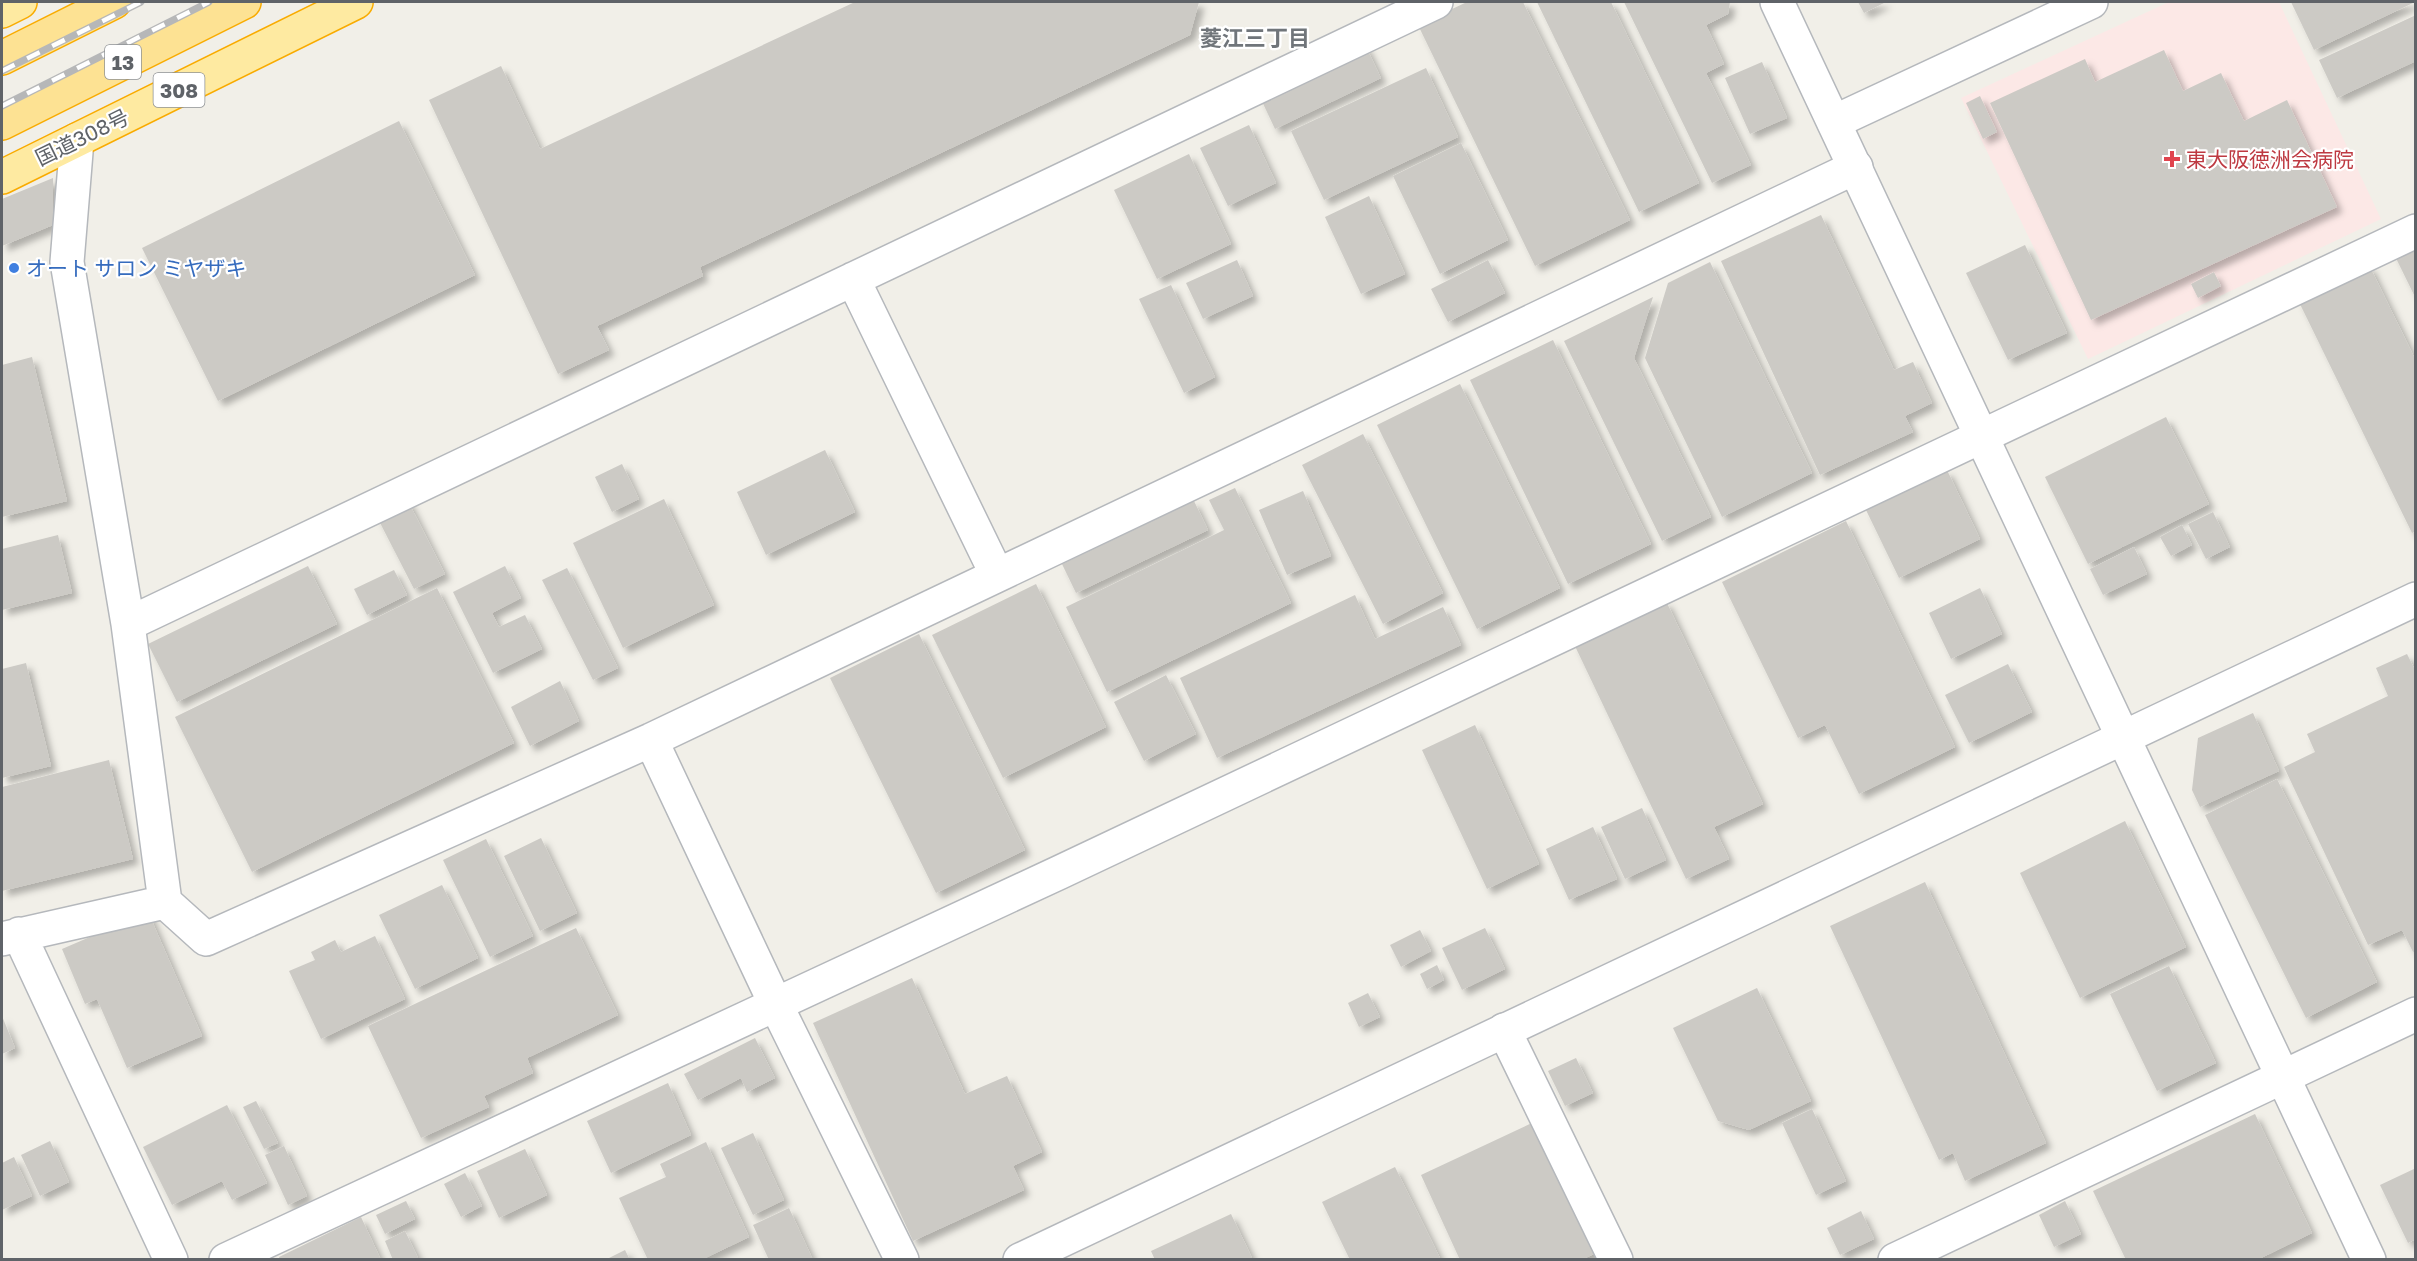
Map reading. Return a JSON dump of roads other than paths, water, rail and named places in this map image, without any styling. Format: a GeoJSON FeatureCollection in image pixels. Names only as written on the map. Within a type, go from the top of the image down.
{"type":"FeatureCollection","features":[{"type":"Feature","properties":{"kind":"highway"},"geometry":{"type":"LineString","coordinates":[[2,11],[20,2]]}},
{"type":"Feature","properties":{"kind":"highway"},"geometry":{"type":"LineString","coordinates":[[2,58],[114,2]]}},
{"type":"Feature","properties":{"kind":"highway","name":"13"},"geometry":{"type":"LineString","coordinates":[[2,123],[244,2]]}},
{"type":"Feature","properties":{"kind":"highway","name":"国道308号"},"geometry":{"type":"LineString","coordinates":[[2,177],[356,2]]}},
{"type":"Feature","properties":{"kind":"street"},"geometry":{"type":"LineString","coordinates":[[128,624],[1436,2]]}},
{"type":"Feature","properties":{"kind":"street"},"geometry":{"type":"LineString","coordinates":[[1777,2],[2369,1260]]}},
{"type":"Feature","properties":{"kind":"street"},"geometry":{"type":"LineString","coordinates":[[1834,122],[2091,2]]}},
{"type":"Feature","properties":{"kind":"street"},"geometry":{"type":"LineString","coordinates":[[77,140],[68,262],[128,624],[165,902],[206,939],[651,740],[1856,167]]}},
{"type":"Feature","properties":{"kind":"street"},"geometry":{"type":"LineString","coordinates":[[226,1260],[776,1005],[1982,439],[2415,231]]}},
{"type":"Feature","properties":{"kind":"street"},"geometry":{"type":"LineString","coordinates":[[853,279],[997,575]]}},
{"type":"Feature","properties":{"kind":"street"},"geometry":{"type":"LineString","coordinates":[[1020,1260],[2415,598]]}},
{"type":"Feature","properties":{"kind":"street"},"geometry":{"type":"LineString","coordinates":[[651,740],[776,1005],[902,1260]]}},
{"type":"Feature","properties":{"kind":"street"},"geometry":{"type":"LineString","coordinates":[[165,902],[10,936],[171,1260]]}},
{"type":"Feature","properties":{"kind":"street"},"geometry":{"type":"LineString","coordinates":[[1895,1260],[2415,1014]]}},
{"type":"Feature","properties":{"kind":"street"},"geometry":{"type":"LineString","coordinates":[[1504,1030],[1616,1260]]}},
{"type":"Feature","properties":{"kind":"railway"},"geometry":{"type":"LineString","coordinates":[[2,71],[141,2]]}},
{"type":"Feature","properties":{"kind":"railway"},"geometry":{"type":"LineString","coordinates":[[2,106],[209,2]]}},
{"type":"Feature","properties":{"kind":"place","name":"東大阪徳洲会病院"},"geometry":{"type":"Point","coordinates":[2172,159]}},
{"type":"Feature","properties":{"kind":"place","name":"オート サロン ミヤザキ"},"geometry":{"type":"Point","coordinates":[14,268]}},
{"type":"Feature","properties":{"kind":"district","name":"菱江三丁目"},"geometry":{"type":"Point","coordinates":[1255,37]}}]}
